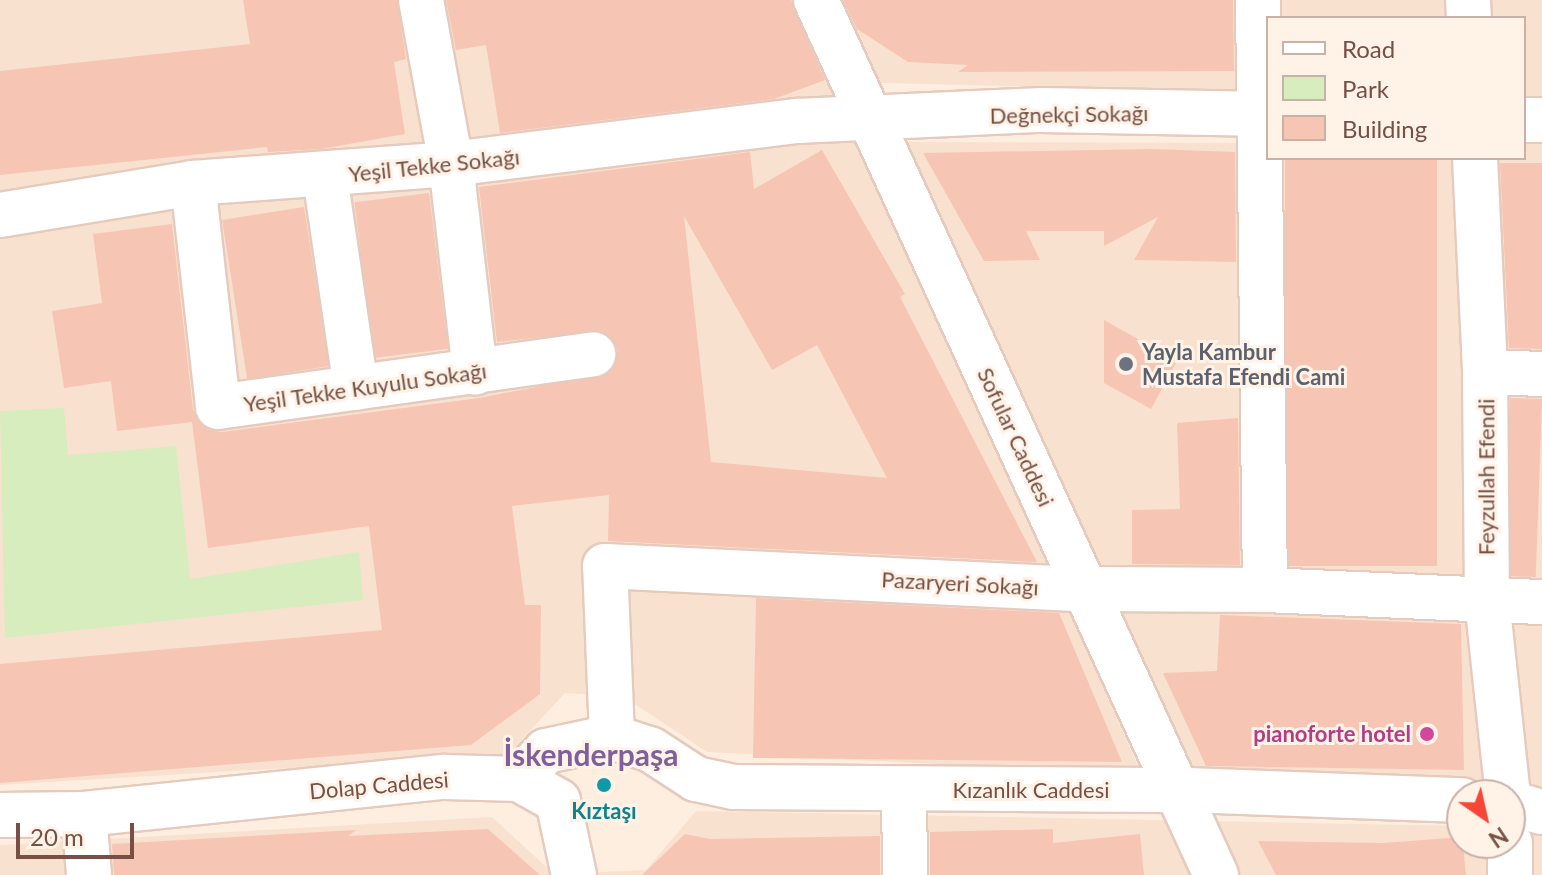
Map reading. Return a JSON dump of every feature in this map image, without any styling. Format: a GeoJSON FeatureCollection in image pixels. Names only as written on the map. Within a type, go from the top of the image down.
{"type":"FeatureCollection","features":[{"type":"Feature","properties":{"kind":"street"},"geometry":{"type":"LineString","coordinates":[[421,0],[451,164],[475,373]]}},
{"type":"Feature","properties":{"kind":"street","name":"Sofular Caddesi"},"geometry":{"type":"LineString","coordinates":[[816,0],[1216,875]]}},
{"type":"Feature","properties":{"kind":"street"},"geometry":{"type":"LineString","coordinates":[[1258,0],[1264,114],[1265,590]]}},
{"type":"Feature","properties":{"kind":"street","name":"Değnekçi Sokağı"},"geometry":{"type":"LineString","coordinates":[[869,117],[1042,110],[1264,114]]}},
{"type":"Feature","properties":{"kind":"street","name":"Yeşil Tekke Sokağı"},"geometry":{"type":"LineString","coordinates":[[0,215],[193,183],[325,176],[451,164],[797,121],[869,117]]}},
{"type":"Feature","properties":{"kind":"street","name":"Feyzullah Efendi"},"geometry":{"type":"LineString","coordinates":[[1475,160],[1485,372],[1487,600],[1506,779]]}},
{"type":"Feature","properties":{"kind":"street"},"geometry":{"type":"LineString","coordinates":[[325,176],[356,388]]}},
{"type":"Feature","properties":{"kind":"street","name":"Yeşil Tekke Kuyulu Sokağı"},"geometry":{"type":"LineString","coordinates":[[193,183],[218,407],[593,354]]}},
{"type":"Feature","properties":{"kind":"street"},"geometry":{"type":"LineString","coordinates":[[1485,372],[1542,374]]}},
{"type":"Feature","properties":{"kind":"street","name":"Pazaryeri Sokağı"},"geometry":{"type":"LineString","coordinates":[[612,737],[605,566],[1085,589],[1265,590],[1542,602]]}},
{"type":"Feature","properties":{"kind":"street"},"geometry":{"type":"LineString","coordinates":[[574,875],[558,801],[519,779],[546,751],[612,737]]}},
{"type":"Feature","properties":{"kind":"street","name":"Kızanlık Caddesi"},"geometry":{"type":"LineString","coordinates":[[612,737],[650,749],[696,779],[734,787],[1177,790],[1446,799]]}},
{"type":"Feature","properties":{"kind":"street","name":"Dolap Caddesi"},"geometry":{"type":"LineString","coordinates":[[0,815],[84,814],[445,777],[519,779]]}},
{"type":"Feature","properties":{"kind":"street"},"geometry":{"type":"LineString","coordinates":[[904,790],[905,875]]}},
{"type":"Feature","properties":{"kind":"street"},"geometry":{"type":"LineString","coordinates":[[84,814],[89,875]]}},
{"type":"Feature","properties":{"kind":"shaded area"},"geometry":{"type":"Polygon","coordinates":[[[0,0],[798,0],[1142,775],[707,752],[624,697],[565,693],[507,755],[0,785],[0,0]]]}},
{"type":"Feature","properties":{"kind":"shaded area"},"geometry":{"type":"Polygon","coordinates":[[[842,0],[1542,0],[1542,98],[1526,98],[1526,16],[1266,16],[1266,92],[881,83],[842,0]]]}},
{"type":"Feature","properties":{"kind":"shaded area"},"geometry":{"type":"Polygon","coordinates":[[[902,142],[1266,143],[1266,160],[1526,160],[1526,143],[1542,142],[1542,791],[1526,788],[1526,779],[1192,779],[902,142]]]}},
{"type":"Feature","properties":{"kind":"shaded area"},"geometry":{"type":"Polygon","coordinates":[[[696,811],[1446,826],[1446,859],[1526,859],[1526,829],[1542,831],[1542,875],[0,875],[0,845],[492,817],[554,874],[646,870],[696,811]]]}},
{"type":"Feature","properties":{"kind":"green space"},"geometry":{"type":"Polygon","coordinates":[[[64,408],[68,455],[176,446],[190,579],[359,552],[363,600],[5,638],[0,411],[64,408]]]}},
{"type":"Feature","properties":{"kind":"building"},"geometry":{"type":"Polygon","coordinates":[[[243,0],[397,0],[406,59],[394,62],[405,134],[321,149],[268,152],[267,147],[0,175],[0,71],[250,44],[243,0]]]}},
{"type":"Feature","properties":{"kind":"building"},"geometry":{"type":"Polygon","coordinates":[[[446,0],[791,0],[825,80],[774,99],[500,133],[486,45],[456,50],[446,0]]]}},
{"type":"Feature","properties":{"kind":"building"},"geometry":{"type":"Polygon","coordinates":[[[843,0],[1233,0],[1234,71],[958,72],[968,65],[908,62],[857,29],[843,0]]]}},
{"type":"Feature","properties":{"kind":"building"},"geometry":{"type":"Polygon","coordinates":[[[1152,149],[1235,152],[1236,262],[1134,260],[1158,217],[1104,246],[1104,231],[1026,231],[1040,260],[984,261],[923,153],[1152,149]]]}},
{"type":"Feature","properties":{"kind":"building"},"geometry":{"type":"Polygon","coordinates":[[[822,150],[905,294],[900,297],[1037,562],[608,541],[609,495],[512,506],[525,605],[541,605],[540,694],[471,745],[0,783],[0,664],[382,630],[369,526],[208,548],[192,422],[117,431],[111,381],[64,388],[52,311],[102,303],[93,234],[172,224],[193,410],[208,430],[222,432],[479,398],[609,373],[618,350],[602,331],[497,342],[479,187],[750,152],[754,189],[822,150]],[[684,216],[711,462],[887,478],[817,345],[772,370],[684,216]]]}},
{"type":"Feature","properties":{"kind":"building"},"geometry":{"type":"Polygon","coordinates":[[[1285,160],[1437,160],[1437,566],[1285,566],[1285,160]]]}},
{"type":"Feature","properties":{"kind":"building"},"geometry":{"type":"Polygon","coordinates":[[[1500,163],[1542,163],[1542,349],[1509,348],[1500,163]]]}},
{"type":"Feature","properties":{"kind":"building"},"geometry":{"type":"Polygon","coordinates":[[[429,193],[448,349],[374,358],[355,202],[429,193]]]}},
{"type":"Feature","properties":{"kind":"building"},"geometry":{"type":"Polygon","coordinates":[[[304,207],[329,366],[247,379],[222,220],[304,207]]]}},
{"type":"Feature","properties":{"kind":"building","name":"Yayla Kambur Mustafa Efendi Cami"},"geometry":{"type":"Polygon","coordinates":[[[1104,320],[1177,361],[1151,409],[1104,383],[1104,320]]]}},
{"type":"Feature","properties":{"kind":"building"},"geometry":{"type":"Polygon","coordinates":[[[1510,398],[1542,399],[1536,577],[1504,576],[1510,398]]]}},
{"type":"Feature","properties":{"kind":"building"},"geometry":{"type":"Polygon","coordinates":[[[1238,418],[1240,565],[1132,564],[1132,510],[1180,509],[1177,423],[1238,418]]]}},
{"type":"Feature","properties":{"kind":"building"},"geometry":{"type":"Polygon","coordinates":[[[756,598],[1059,613],[1122,762],[753,758],[756,598]]]}},
{"type":"Feature","properties":{"kind":"building"},"geometry":{"type":"Polygon","coordinates":[[[1220,615],[1461,624],[1464,770],[1206,766],[1163,673],[1217,671],[1220,615]]]}},
{"type":"Feature","properties":{"kind":"building"},"geometry":{"type":"Polygon","coordinates":[[[488,829],[540,875],[114,875],[112,844],[356,830],[348,836],[488,829]]]}},
{"type":"Feature","properties":{"kind":"building"},"geometry":{"type":"Polygon","coordinates":[[[1053,829],[1053,843],[1140,834],[1144,875],[930,875],[930,832],[1053,829]]]}},
{"type":"Feature","properties":{"kind":"building"},"geometry":{"type":"Polygon","coordinates":[[[685,834],[710,839],[880,836],[880,875],[642,875],[685,834]]]}},
{"type":"Feature","properties":{"kind":"building"},"geometry":{"type":"Polygon","coordinates":[[[1446,838],[1446,859],[1464,859],[1466,875],[1276,875],[1258,841],[1384,843],[1446,838]]]}},
{"type":"Feature","properties":{"kind":"place","name":"Yayla Kambur Mustafa Efendi Cami"},"geometry":{"type":"Point","coordinates":[1126,364]}},
{"type":"Feature","properties":{"kind":"place","name":"pianoforte hotel"},"geometry":{"type":"Point","coordinates":[1427,734]}},
{"type":"Feature","properties":{"kind":"place","name":"Kıztaşı"},"geometry":{"type":"Point","coordinates":[604,785]}},
{"type":"Feature","properties":{"kind":"district","name":"İskenderpaşa"},"geometry":{"type":"Point","coordinates":[591,754]}}]}
